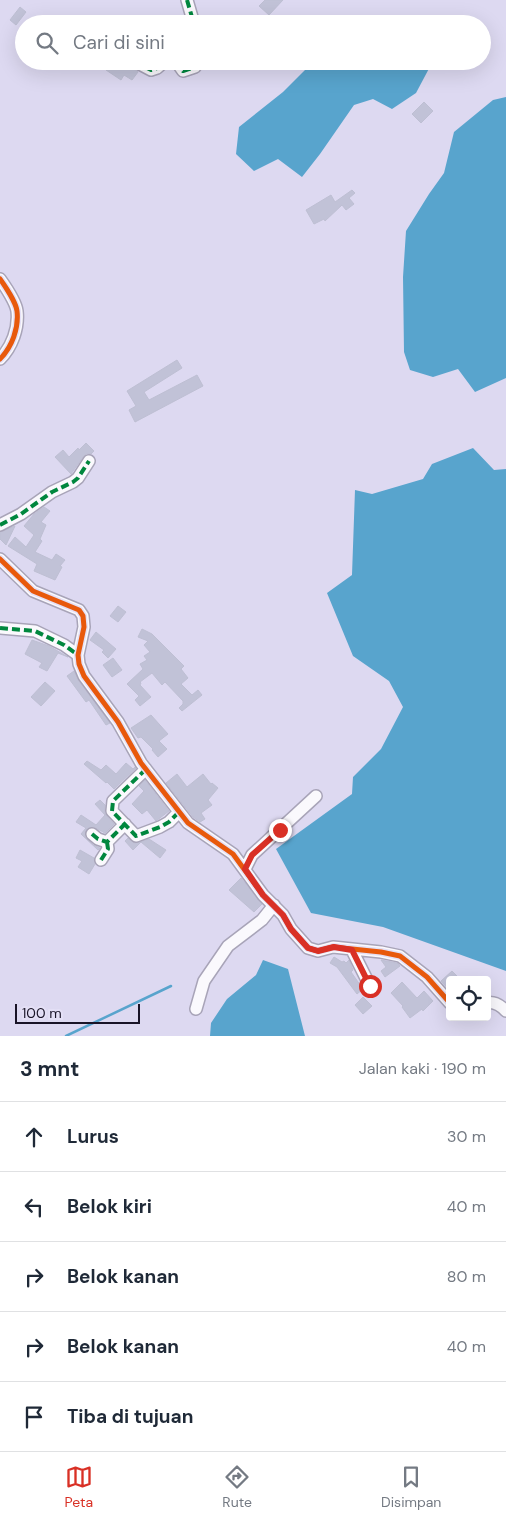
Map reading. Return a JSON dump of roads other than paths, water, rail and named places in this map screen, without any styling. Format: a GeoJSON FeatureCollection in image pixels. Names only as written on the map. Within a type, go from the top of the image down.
{"type":"FeatureCollection","features":[{"type":"Feature","properties":{"kind":"street"},"geometry":{"type":"LineString","coordinates":[[187,0],[191,15]]}},
{"type":"Feature","properties":{"kind":"street"},"geometry":{"type":"LineString","coordinates":[[0,279],[17,310],[16,327],[12,343],[0,359]]}},
{"type":"Feature","properties":{"kind":"street"},"geometry":{"type":"LineString","coordinates":[[0,525],[21,514],[52,492],[73,482],[89,461]]}},
{"type":"Feature","properties":{"kind":"street"},"geometry":{"type":"LineString","coordinates":[[0,559],[33,591],[79,610],[83,616],[84,627],[78,655],[79,664],[84,676],[118,722],[146,769],[188,823],[233,854],[263,895],[283,915],[291,929],[308,948],[318,951],[334,947],[382,952],[400,956],[426,977],[446,998]]}},
{"type":"Feature","properties":{"kind":"street"},"geometry":{"type":"LineString","coordinates":[[0,628],[35,631],[56,641],[78,655]]}},
{"type":"Feature","properties":{"kind":"street"},"geometry":{"type":"LineString","coordinates":[[146,769],[113,801],[112,811],[136,836],[140,836],[146,831],[169,822],[179,812]]}},
{"type":"Feature","properties":{"kind":"street"},"geometry":{"type":"LineString","coordinates":[[245,869],[252,855],[316,796]]}},
{"type":"Feature","properties":{"kind":"street"},"geometry":{"type":"LineString","coordinates":[[107,842],[125,824]]}},
{"type":"Feature","properties":{"kind":"street"},"geometry":{"type":"LineString","coordinates":[[92,834],[98,839],[107,842]]}},
{"type":"Feature","properties":{"kind":"street"},"geometry":{"type":"LineString","coordinates":[[101,860],[108,849],[107,842]]}},
{"type":"Feature","properties":{"kind":"street"},"geometry":{"type":"LineString","coordinates":[[196,1009],[204,981],[228,946],[262,920],[274,905]]}},
{"type":"Feature","properties":{"kind":"street"},"geometry":{"type":"LineString","coordinates":[[352,950],[370,986]]}},
{"type":"Feature","properties":{"kind":"street"},"geometry":{"type":"LineString","coordinates":[[491,1002],[500,1005],[506,1011]]}},
{"type":"Feature","properties":{"kind":"water"},"geometry":{"type":"Polygon","coordinates":[[[305,70],[428,70],[416,93],[392,109],[373,99],[354,105],[302,177],[278,159],[254,171],[236,154],[239,127],[283,92],[305,70]]]}},
{"type":"Feature","properties":{"kind":"water"},"geometry":{"type":"Polygon","coordinates":[[[506,97],[506,378],[475,392],[458,369],[433,377],[410,370],[404,352],[403,277],[406,231],[444,173],[454,132],[493,100],[506,97]]]}},
{"type":"Feature","properties":{"kind":"water"},"geometry":{"type":"Polygon","coordinates":[[[473,448],[494,470],[506,469],[506,971],[383,927],[311,913],[276,849],[352,794],[353,777],[381,749],[403,707],[389,681],[353,656],[327,593],[352,575],[355,490],[372,494],[423,479],[432,464],[473,448]]]}},
{"type":"Feature","properties":{"kind":"water"},"geometry":{"type":"Polygon","coordinates":[[[263,960],[288,969],[305,1036],[210,1036],[211,1023],[227,999],[256,975],[263,960]]]}},
{"type":"Feature","properties":{"kind":"waterway"},"geometry":{"type":"LineString","coordinates":[[66,1036],[171,986]]}}]}
